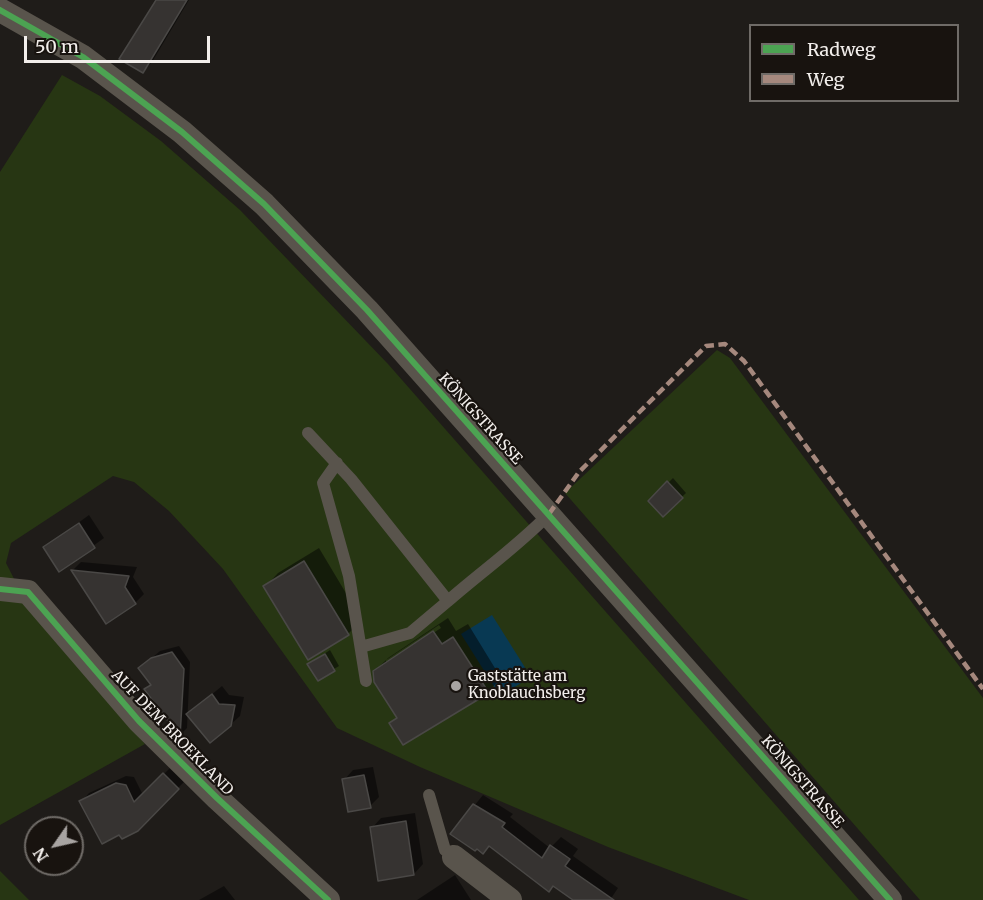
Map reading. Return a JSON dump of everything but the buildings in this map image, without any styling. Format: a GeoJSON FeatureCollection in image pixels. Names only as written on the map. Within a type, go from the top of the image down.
{"type":"FeatureCollection","features":[{"type":"Feature","properties":{"kind":"street","name":"KÖNIGSTRASSE"},"geometry":{"type":"LineString","coordinates":[[0,10],[100,69],[182,132],[264,204],[367,310],[890,900]]}},
{"type":"Feature","properties":{"kind":"street","name":"AUF DEM BROEKLAND"},"geometry":{"type":"LineString","coordinates":[[0,589],[28,592],[140,721],[217,798],[328,900]]}},
{"type":"Feature","properties":{"kind":"street"},"geometry":{"type":"LineString","coordinates":[[454,857],[510,900]]}},
{"type":"Feature","properties":{"kind":"lane"},"geometry":{"type":"LineString","coordinates":[[308,433],[337,462],[448,601]]}},
{"type":"Feature","properties":{"kind":"lane"},"geometry":{"type":"LineString","coordinates":[[337,462],[323,483],[349,576],[366,681]]}},
{"type":"Feature","properties":{"kind":"lane"},"geometry":{"type":"LineString","coordinates":[[361,647],[411,633],[486,567],[530,534],[549,514]]}},
{"type":"Feature","properties":{"kind":"lane"},"geometry":{"type":"LineString","coordinates":[[429,795],[445,850],[454,857]]}},
{"type":"Feature","properties":{"kind":"green space"},"geometry":{"type":"Polygon","coordinates":[[[62,75],[100,96],[161,141],[240,210],[388,364],[859,900],[749,900],[608,847],[420,767],[337,728],[223,569],[169,511],[134,482],[113,476],[11,543],[6,563],[31,612],[145,744],[0,825],[0,172],[62,75]]]}},
{"type":"Feature","properties":{"kind":"green space"},"geometry":{"type":"Polygon","coordinates":[[[717,350],[730,358],[983,698],[983,900],[920,900],[565,493],[717,350]]]}},
{"type":"Feature","properties":{"kind":"green space"},"geometry":{"type":"Polygon","coordinates":[[[0,871],[29,900],[0,900],[0,871]]]}},
{"type":"Feature","properties":{"kind":"water"},"geometry":{"type":"Polygon","coordinates":[[[492,615],[531,677],[500,696],[461,634],[492,615]]]}},
{"type":"Feature","properties":{"kind":"marked path"},"geometry":{"type":"LineString","coordinates":[[549,514],[579,472],[706,346],[725,344],[744,361],[983,689]]}},
{"type":"Feature","properties":{"kind":"cycle path"},"geometry":{"type":"LineString","coordinates":[[0,10],[83,57],[182,132],[264,204],[367,310],[890,900]]}},
{"type":"Feature","properties":{"kind":"cycle path"},"geometry":{"type":"LineString","coordinates":[[0,589],[28,592],[139,721],[217,798],[328,900]]}},
{"type":"Feature","properties":{"kind":"place","name":"Gaststätte am Knoblauchsberg"},"geometry":{"type":"Point","coordinates":[456,686]}}]}
